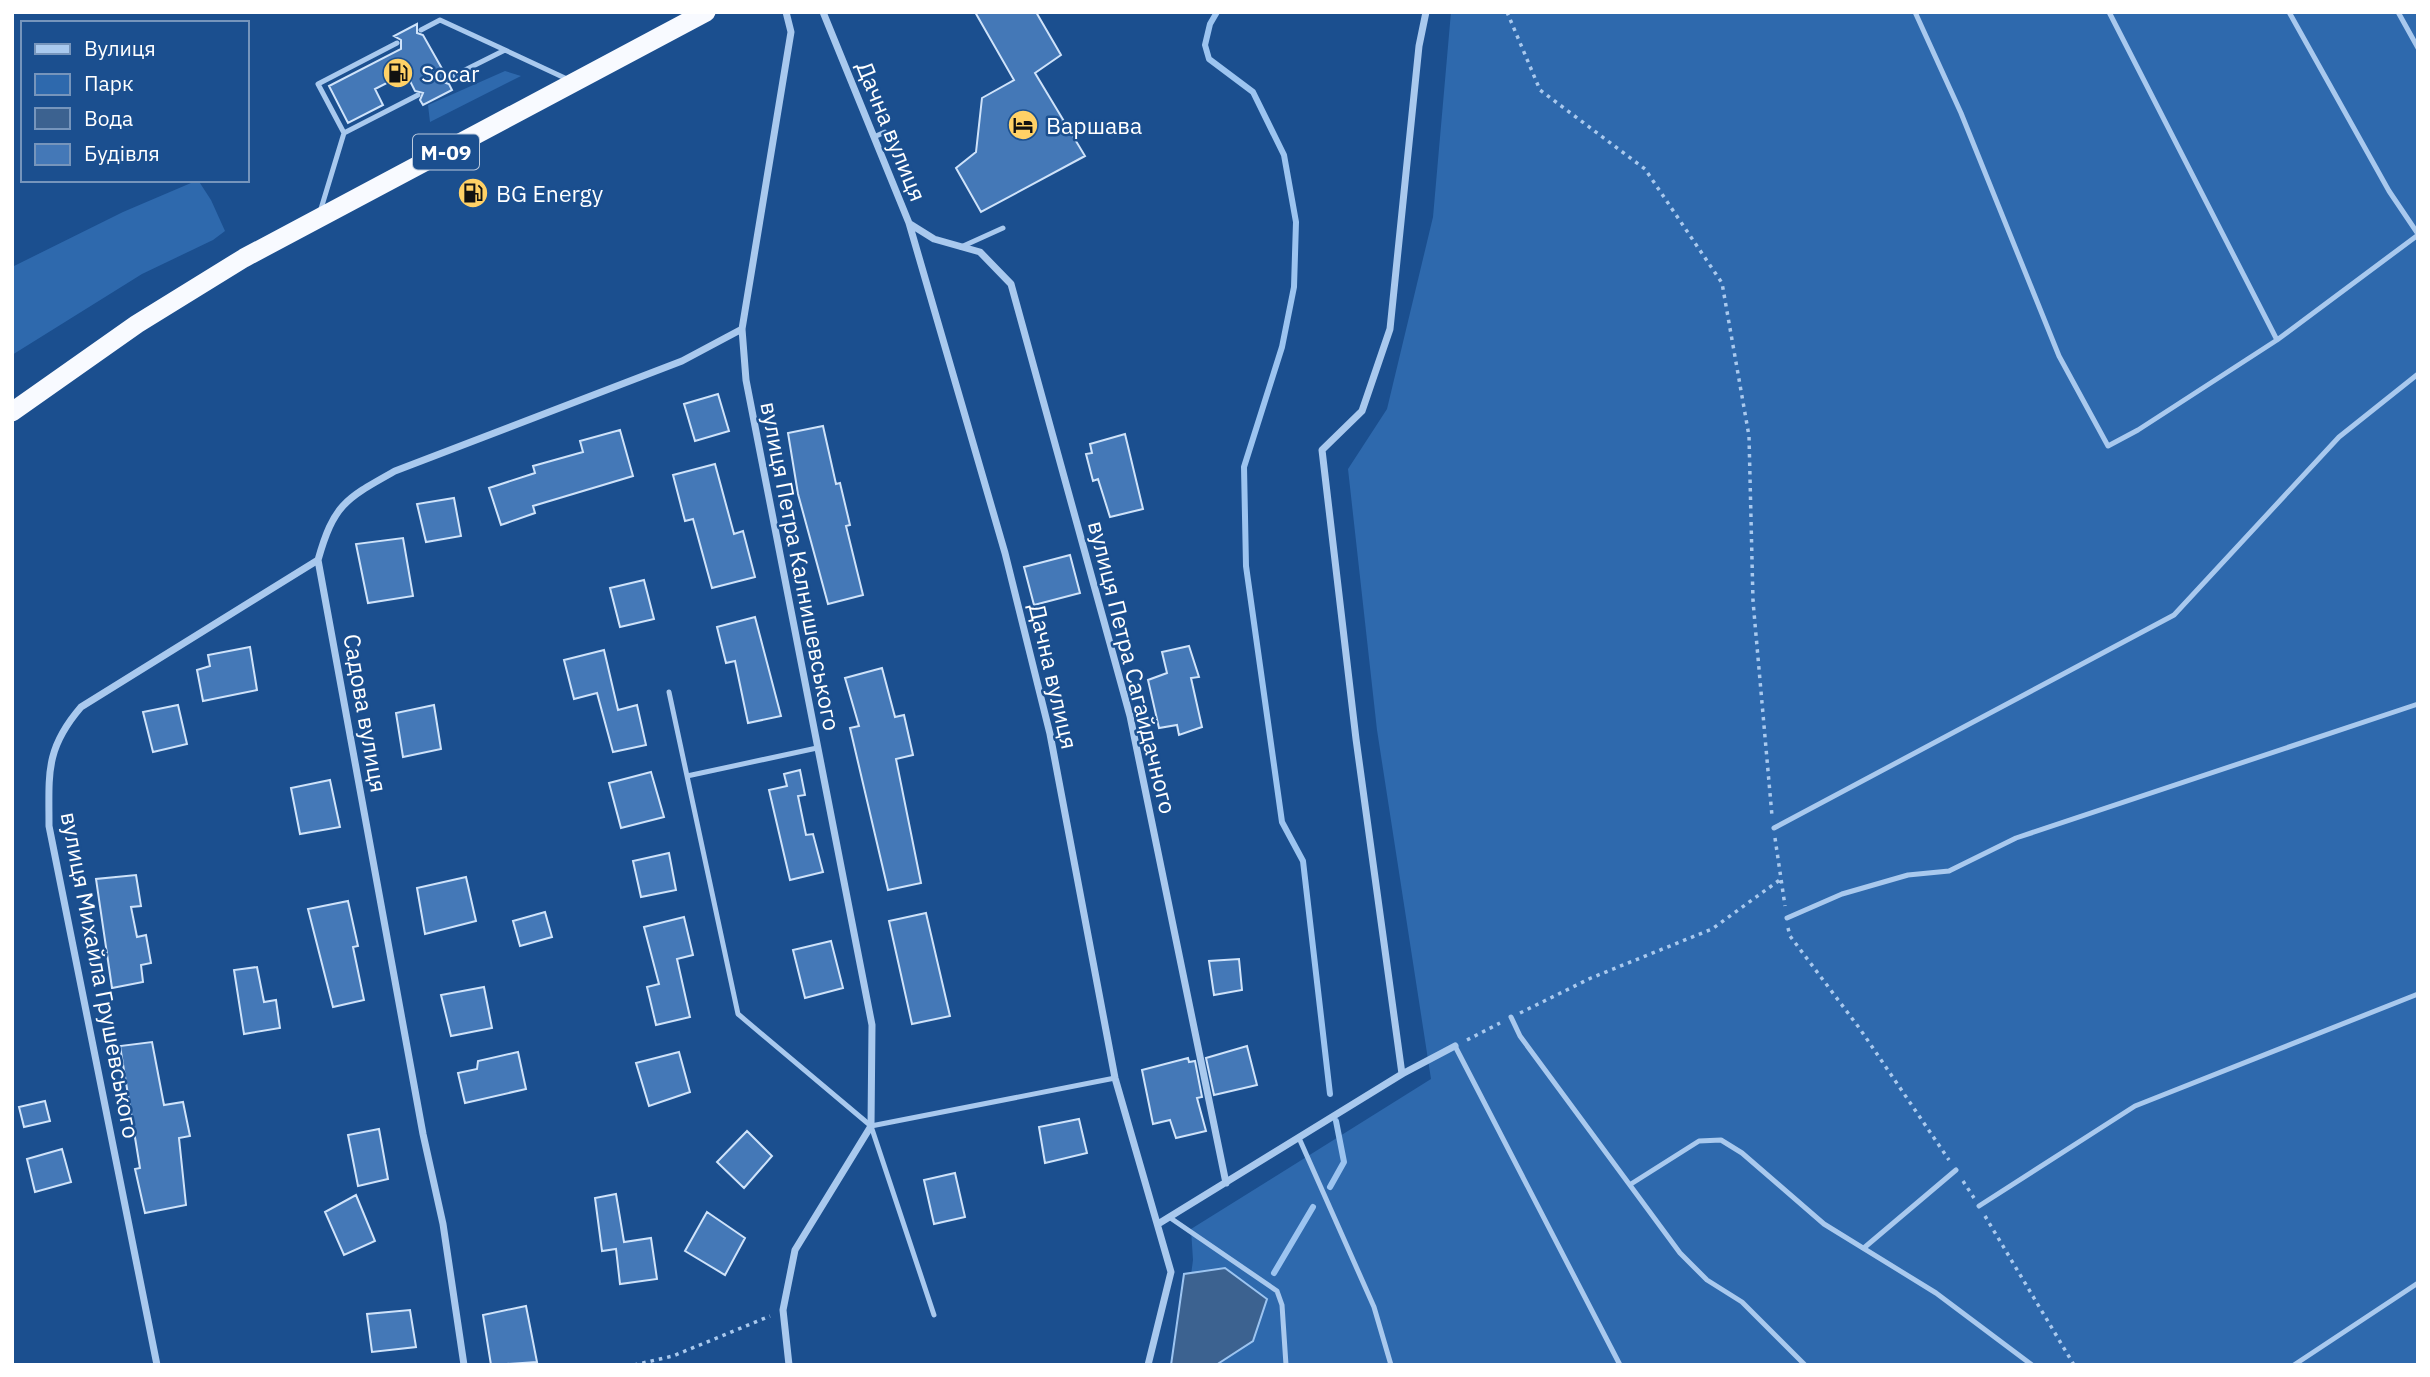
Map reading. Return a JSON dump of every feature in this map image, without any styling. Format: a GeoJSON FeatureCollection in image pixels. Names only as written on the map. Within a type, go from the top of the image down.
{"type":"FeatureCollection","features":[{"type":"Feature","properties":{"kind":"highway","name":"М-09"},"geometry":{"type":"LineString","coordinates":[[12,412],[137,324],[244,258],[706,12]]}},
{"type":"Feature","properties":{"kind":"street","name":"вулиця Петра Калнишевського"},"geometry":{"type":"LineString","coordinates":[[786,12],[791,32],[742,329],[747,380],[872,1025],[871,1126]]}},
{"type":"Feature","properties":{"kind":"street","name":"Дачна вулиця"},"geometry":{"type":"LineString","coordinates":[[823,12],[909,223],[1005,553],[1050,734],[1115,1078],[1171,1272],[1147,1365]]}},
{"type":"Feature","properties":{"kind":"street"},"geometry":{"type":"LineString","coordinates":[[1402,1074],[1356,739],[1322,450],[1362,411],[1390,329],[1419,46],[1426,12]]}},
{"type":"Feature","properties":{"kind":"street","name":"вулиця Петра Сагайдачного"},"geometry":{"type":"LineString","coordinates":[[909,223],[933,239],[980,252],[1011,284],[1130,716],[1226,1183]]}},
{"type":"Feature","properties":{"kind":"street","name":"Садова вулиця"},"geometry":{"type":"LineString","coordinates":[[464,1365],[443,1224],[423,1134],[318,560],[328,524],[352,496],[395,471],[682,361],[742,329]]}},
{"type":"Feature","properties":{"kind":"street","name":"вулиця Михайла Грушевського"},"geometry":{"type":"LineString","coordinates":[[157,1365],[49,826],[50,764],[62,730],[81,707],[318,560]]}},
{"type":"Feature","properties":{"kind":"street"},"geometry":{"type":"LineString","coordinates":[[1158,1224],[1402,1074],[1455,1046]]}},
{"type":"Feature","properties":{"kind":"street"},"geometry":{"type":"LineString","coordinates":[[789,1365],[783,1310],[795,1250],[871,1126]]}},
{"type":"Feature","properties":{"kind":"lane"},"geometry":{"type":"LineString","coordinates":[[1915,12],[1961,113],[2059,356],[2108,446],[2138,430],[2277,340],[2418,235],[2389,191],[2289,12]]}},
{"type":"Feature","properties":{"kind":"lane"},"geometry":{"type":"LineString","coordinates":[[2109,12],[2277,340]]}},
{"type":"Feature","properties":{"kind":"lane"},"geometry":{"type":"LineString","coordinates":[[2398,12],[2418,48]]}},
{"type":"Feature","properties":{"kind":"lane"},"geometry":{"type":"LineString","coordinates":[[421,30],[440,20],[576,83]]}},
{"type":"Feature","properties":{"kind":"lane"},"geometry":{"type":"LineString","coordinates":[[317,221],[344,133],[318,85],[397,43]]}},
{"type":"Feature","properties":{"kind":"lane"},"geometry":{"type":"LineString","coordinates":[[447,79],[505,50]]}},
{"type":"Feature","properties":{"kind":"lane"},"geometry":{"type":"LineString","coordinates":[[344,133],[418,95]]}},
{"type":"Feature","properties":{"kind":"lane"},"geometry":{"type":"LineString","coordinates":[[874,137],[885,132]]}},
{"type":"Feature","properties":{"kind":"lane"},"geometry":{"type":"LineString","coordinates":[[961,247],[1003,228]]}},
{"type":"Feature","properties":{"kind":"lane"},"geometry":{"type":"LineString","coordinates":[[1774,828],[2174,615],[2339,437],[2418,374]]}},
{"type":"Feature","properties":{"kind":"lane"},"geometry":{"type":"LineString","coordinates":[[670,692],[738,1014],[871,1126],[934,1315]]}},
{"type":"Feature","properties":{"kind":"lane"},"geometry":{"type":"LineString","coordinates":[[1787,919],[1856,890],[1908,875],[1949,871],[2016,838],[2418,704]]}},
{"type":"Feature","properties":{"kind":"lane"},"geometry":{"type":"LineString","coordinates":[[687,776],[817,748]]}},
{"type":"Feature","properties":{"kind":"lane"},"geometry":{"type":"LineString","coordinates":[[1979,1206],[2135,1106],[2418,994]]}},
{"type":"Feature","properties":{"kind":"lane"},"geometry":{"type":"LineString","coordinates":[[1511,1017],[1528,1047],[1632,1184],[1680,1253],[1707,1280],[1742,1302],[1805,1365]]}},
{"type":"Feature","properties":{"kind":"lane"},"geometry":{"type":"LineString","coordinates":[[1455,1046],[1617,1364]]}},
{"type":"Feature","properties":{"kind":"lane"},"geometry":{"type":"LineString","coordinates":[[871,1126],[1115,1078]]}},
{"type":"Feature","properties":{"kind":"lane"},"geometry":{"type":"LineString","coordinates":[[1299,1138],[1374,1307],[1391,1365]]}},
{"type":"Feature","properties":{"kind":"lane"},"geometry":{"type":"LineString","coordinates":[[1632,1184],[1699,1141],[1721,1140],[1742,1153],[1824,1224],[1936,1293],[2032,1365]]}},
{"type":"Feature","properties":{"kind":"lane"},"geometry":{"type":"LineString","coordinates":[[1865,1247],[1956,1170]]}},
{"type":"Feature","properties":{"kind":"lane"},"geometry":{"type":"LineString","coordinates":[[1169,1217],[1277,1291],[1282,1305],[1286,1365]]}},
{"type":"Feature","properties":{"kind":"lane"},"geometry":{"type":"LineString","coordinates":[[2294,1365],[2418,1283]]}},
{"type":"Feature","properties":{"kind":"path"},"geometry":{"type":"LineString","coordinates":[[1507,12],[1540,90],[1645,169],[1722,283],[1749,436],[1753,601],[1774,828],[1790,936],[1860,1029],[1956,1170],[2074,1365]]}},
{"type":"Feature","properties":{"kind":"path"},"geometry":{"type":"LineString","coordinates":[[1455,1046],[1591,978],[1712,929],[1781,879]]}},
{"type":"Feature","properties":{"kind":"path"},"geometry":{"type":"LineString","coordinates":[[634,1365],[673,1356],[783,1310]]}},
{"type":"Feature","properties":{"kind":"green space"},"geometry":{"type":"Polygon","coordinates":[[[1451,12],[2418,12],[2418,1365],[1179,1365],[1193,1260],[1191,1229],[1431,1079],[1377,730],[1348,469],[1387,409],[1433,217],[1451,12]]]}},
{"type":"Feature","properties":{"kind":"green space"},"geometry":{"type":"Polygon","coordinates":[[[505,71],[521,76],[430,122],[428,105],[505,71]]]}},
{"type":"Feature","properties":{"kind":"green space"},"geometry":{"type":"Polygon","coordinates":[[[193,182],[199,182],[225,231],[213,240],[142,274],[12,355],[12,267],[123,212],[193,182]]]}},
{"type":"Feature","properties":{"kind":"water"},"geometry":{"type":"Polygon","coordinates":[[[1225,1268],[1267,1299],[1253,1341],[1216,1365],[1171,1365],[1184,1274],[1225,1268]]]}},
{"type":"Feature","properties":{"kind":"building","name":"Варшава"},"geometry":{"type":"Polygon","coordinates":[[[975,12],[1036,12],[1061,55],[1035,73],[1085,156],[981,212],[956,168],[976,152],[982,98],[1014,80],[975,12]]]}},
{"type":"Feature","properties":{"kind":"building"},"geometry":{"type":"Polygon","coordinates":[[[417,24],[417,33],[423,35],[445,74],[443,82],[449,84],[452,90],[423,105],[420,100],[423,93],[415,91],[406,73],[375,89],[383,105],[348,123],[329,86],[401,49],[401,40],[394,36],[417,24]]]}},
{"type":"Feature","properties":{"kind":"building"},"geometry":{"type":"Polygon","coordinates":[[[718,394],[729,431],[695,441],[684,404],[718,394]]]}},
{"type":"Feature","properties":{"kind":"building"},"geometry":{"type":"Polygon","coordinates":[[[823,426],[836,484],[840,483],[850,525],[846,526],[863,595],[828,604],[798,494],[788,433],[823,426]]]}},
{"type":"Feature","properties":{"kind":"building"},"geometry":{"type":"Polygon","coordinates":[[[620,430],[633,476],[533,506],[535,513],[501,525],[489,488],[535,473],[533,466],[583,452],[580,441],[620,430]]]}},
{"type":"Feature","properties":{"kind":"building"},"geometry":{"type":"Polygon","coordinates":[[[1125,434],[1143,509],[1110,517],[1098,479],[1093,481],[1086,454],[1092,453],[1090,444],[1125,434]]]}},
{"type":"Feature","properties":{"kind":"building"},"geometry":{"type":"Polygon","coordinates":[[[715,464],[734,534],[743,531],[755,577],[712,588],[693,519],[685,521],[673,475],[715,464]]]}},
{"type":"Feature","properties":{"kind":"building"},"geometry":{"type":"Polygon","coordinates":[[[454,498],[461,536],[426,542],[417,504],[454,498]]]}},
{"type":"Feature","properties":{"kind":"building"},"geometry":{"type":"Polygon","coordinates":[[[403,538],[413,596],[368,603],[356,544],[403,538]]]}},
{"type":"Feature","properties":{"kind":"building"},"geometry":{"type":"Polygon","coordinates":[[[1070,555],[1080,593],[1034,605],[1024,567],[1070,555]]]}},
{"type":"Feature","properties":{"kind":"building"},"geometry":{"type":"Polygon","coordinates":[[[644,580],[654,619],[620,627],[610,588],[644,580]]]}},
{"type":"Feature","properties":{"kind":"building"},"geometry":{"type":"Polygon","coordinates":[[[755,617],[781,716],[748,723],[735,661],[726,663],[717,627],[755,617]]]}},
{"type":"Feature","properties":{"kind":"building"},"geometry":{"type":"Polygon","coordinates":[[[1189,646],[1199,677],[1191,678],[1202,727],[1179,735],[1177,725],[1159,728],[1148,680],[1167,673],[1162,652],[1189,646]]]}},
{"type":"Feature","properties":{"kind":"building"},"geometry":{"type":"Polygon","coordinates":[[[250,647],[257,690],[203,701],[197,670],[210,666],[208,655],[250,647]]]}},
{"type":"Feature","properties":{"kind":"building"},"geometry":{"type":"Polygon","coordinates":[[[604,650],[618,710],[637,705],[646,745],[613,752],[597,693],[574,699],[564,660],[604,650]]]}},
{"type":"Feature","properties":{"kind":"building"},"geometry":{"type":"Polygon","coordinates":[[[882,668],[895,717],[904,715],[913,755],[896,759],[921,883],[888,890],[850,728],[859,726],[845,678],[882,668]]]}},
{"type":"Feature","properties":{"kind":"building"},"geometry":{"type":"Polygon","coordinates":[[[178,705],[187,744],[153,752],[143,712],[178,705]]]}},
{"type":"Feature","properties":{"kind":"building"},"geometry":{"type":"Polygon","coordinates":[[[434,705],[441,749],[403,757],[396,713],[434,705]]]}},
{"type":"Feature","properties":{"kind":"building"},"geometry":{"type":"Polygon","coordinates":[[[800,770],[805,795],[798,796],[806,835],[813,834],[823,872],[790,880],[769,790],[787,786],[784,774],[800,770]]]}},
{"type":"Feature","properties":{"kind":"building"},"geometry":{"type":"Polygon","coordinates":[[[651,772],[664,817],[621,828],[609,783],[651,772]]]}},
{"type":"Feature","properties":{"kind":"building"},"geometry":{"type":"Polygon","coordinates":[[[330,780],[340,827],[300,834],[291,788],[330,780]]]}},
{"type":"Feature","properties":{"kind":"building"},"geometry":{"type":"Polygon","coordinates":[[[669,853],[676,890],[641,897],[633,861],[669,853]]]}},
{"type":"Feature","properties":{"kind":"building"},"geometry":{"type":"Polygon","coordinates":[[[136,875],[141,906],[131,907],[137,937],[146,935],[151,963],[141,965],[143,982],[112,988],[96,879],[136,875]]]}},
{"type":"Feature","properties":{"kind":"building"},"geometry":{"type":"Polygon","coordinates":[[[466,877],[476,921],[425,934],[417,888],[466,877]]]}},
{"type":"Feature","properties":{"kind":"building"},"geometry":{"type":"Polygon","coordinates":[[[348,901],[358,946],[353,947],[364,1000],[333,1007],[308,909],[348,901]]]}},
{"type":"Feature","properties":{"kind":"building"},"geometry":{"type":"Polygon","coordinates":[[[545,912],[552,937],[520,946],[513,921],[545,912]]]}},
{"type":"Feature","properties":{"kind":"building"},"geometry":{"type":"Polygon","coordinates":[[[926,913],[950,1016],[912,1024],[889,921],[926,913]]]}},
{"type":"Feature","properties":{"kind":"building"},"geometry":{"type":"Polygon","coordinates":[[[684,917],[693,955],[677,959],[690,1017],[656,1025],[647,987],[659,984],[644,927],[684,917]]]}},
{"type":"Feature","properties":{"kind":"building"},"geometry":{"type":"Polygon","coordinates":[[[831,941],[843,988],[805,998],[793,950],[831,941]]]}},
{"type":"Feature","properties":{"kind":"building"},"geometry":{"type":"Polygon","coordinates":[[[1239,959],[1242,990],[1214,995],[1209,961],[1239,959]]]}},
{"type":"Feature","properties":{"kind":"building"},"geometry":{"type":"Polygon","coordinates":[[[257,967],[264,1002],[276,1000],[280,1028],[244,1034],[234,970],[257,967]]]}},
{"type":"Feature","properties":{"kind":"building"},"geometry":{"type":"Polygon","coordinates":[[[484,987],[492,1028],[451,1036],[441,995],[484,987]]]}},
{"type":"Feature","properties":{"kind":"building"},"geometry":{"type":"Polygon","coordinates":[[[152,1042],[164,1105],[183,1102],[190,1136],[179,1138],[186,1205],[145,1213],[135,1169],[140,1168],[120,1046],[152,1042]]]}},
{"type":"Feature","properties":{"kind":"building"},"geometry":{"type":"Polygon","coordinates":[[[1247,1046],[1257,1085],[1214,1095],[1206,1058],[1247,1046]]]}},
{"type":"Feature","properties":{"kind":"building"},"geometry":{"type":"Polygon","coordinates":[[[518,1052],[526,1089],[465,1103],[458,1073],[477,1069],[478,1061],[518,1052]]]}},
{"type":"Feature","properties":{"kind":"building"},"geometry":{"type":"Polygon","coordinates":[[[679,1052],[690,1092],[649,1106],[636,1063],[679,1052]]]}},
{"type":"Feature","properties":{"kind":"building"},"geometry":{"type":"Polygon","coordinates":[[[1188,1058],[1189,1062],[1195,1061],[1202,1097],[1197,1098],[1206,1131],[1176,1138],[1170,1120],[1153,1124],[1142,1070],[1188,1058]]]}},
{"type":"Feature","properties":{"kind":"building"},"geometry":{"type":"Polygon","coordinates":[[[45,1101],[50,1121],[24,1127],[19,1107],[45,1101]]]}},
{"type":"Feature","properties":{"kind":"building"},"geometry":{"type":"Polygon","coordinates":[[[1079,1119],[1087,1153],[1045,1163],[1039,1127],[1079,1119]]]}},
{"type":"Feature","properties":{"kind":"building"},"geometry":{"type":"Polygon","coordinates":[[[379,1129],[388,1179],[358,1186],[348,1135],[379,1129]]]}},
{"type":"Feature","properties":{"kind":"building"},"geometry":{"type":"Polygon","coordinates":[[[747,1131],[772,1156],[744,1188],[717,1162],[747,1131]]]}},
{"type":"Feature","properties":{"kind":"building"},"geometry":{"type":"Polygon","coordinates":[[[62,1149],[71,1182],[35,1192],[27,1159],[62,1149]]]}},
{"type":"Feature","properties":{"kind":"building"},"geometry":{"type":"Polygon","coordinates":[[[955,1173],[965,1217],[934,1224],[924,1180],[955,1173]]]}},
{"type":"Feature","properties":{"kind":"building"},"geometry":{"type":"Polygon","coordinates":[[[616,1194],[624,1242],[651,1238],[657,1279],[620,1284],[616,1249],[602,1251],[595,1198],[616,1194]]]}},
{"type":"Feature","properties":{"kind":"building"},"geometry":{"type":"Polygon","coordinates":[[[356,1195],[375,1241],[344,1255],[325,1212],[356,1195]]]}},
{"type":"Feature","properties":{"kind":"building"},"geometry":{"type":"Polygon","coordinates":[[[707,1212],[745,1238],[725,1275],[685,1251],[707,1212]]]}},
{"type":"Feature","properties":{"kind":"building"},"geometry":{"type":"Polygon","coordinates":[[[526,1306],[537,1362],[491,1365],[483,1315],[526,1306]]]}},
{"type":"Feature","properties":{"kind":"building"},"geometry":{"type":"Polygon","coordinates":[[[410,1310],[416,1347],[372,1352],[367,1314],[410,1310]]]}},
{"type":"Feature","properties":{"kind":"waterway"},"geometry":{"type":"LineString","coordinates":[[1217,12],[1210,24],[1205,45],[1209,59],[1253,92],[1284,155],[1296,222],[1294,287],[1282,347],[1244,467],[1246,566],[1282,822],[1303,861],[1330,1094]]}},
{"type":"Feature","properties":{"kind":"waterway"},"geometry":{"type":"LineString","coordinates":[[1330,1187],[1344,1162],[1336,1121]]}},
{"type":"Feature","properties":{"kind":"waterway"},"geometry":{"type":"LineString","coordinates":[[1274,1273],[1313,1207]]}},
{"type":"Feature","properties":{"kind":"place","name":"Socar"},"geometry":{"type":"Point","coordinates":[398,73]}},
{"type":"Feature","properties":{"kind":"place","name":"Варшава"},"geometry":{"type":"Point","coordinates":[1023,125]}},
{"type":"Feature","properties":{"kind":"place","name":"BG Energy"},"geometry":{"type":"Point","coordinates":[473,193]}}]}
